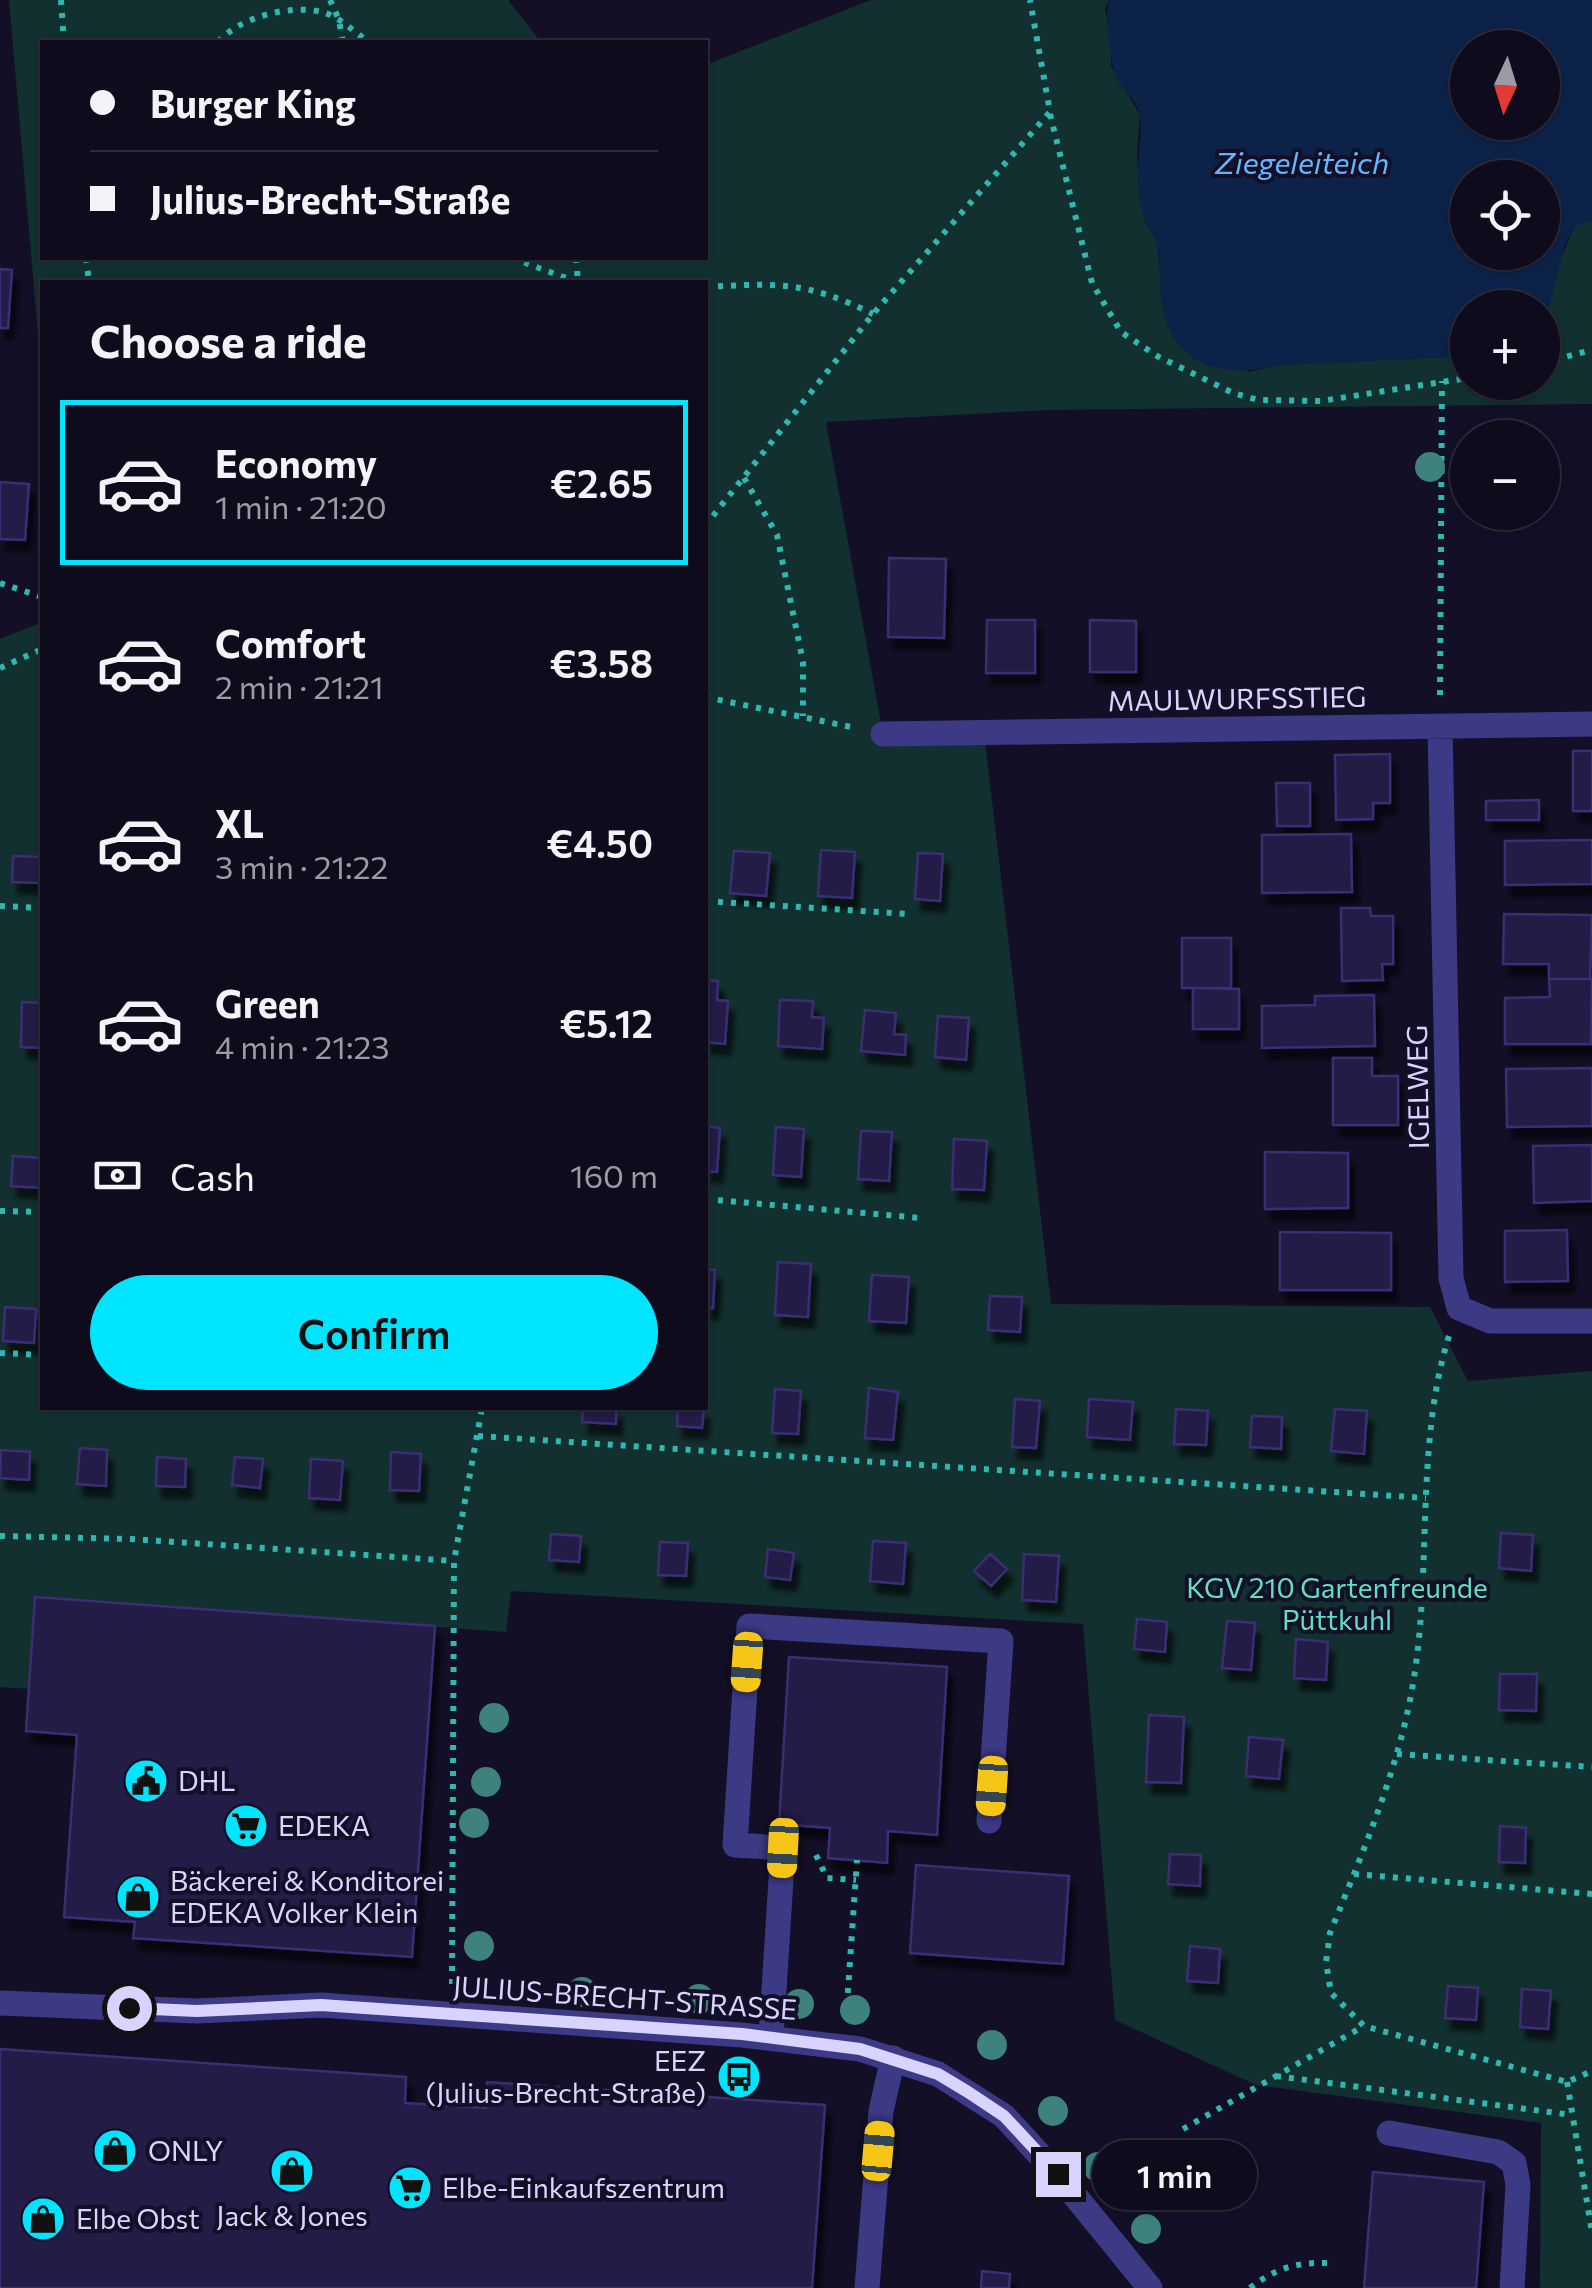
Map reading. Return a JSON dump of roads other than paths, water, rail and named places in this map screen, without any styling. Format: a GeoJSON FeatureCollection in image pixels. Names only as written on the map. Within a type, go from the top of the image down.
{"type":"FeatureCollection","features":[{"type":"Feature","properties":{"kind":"street","name":"MAULWURFSSTIEG"},"geometry":{"type":"LineString","coordinates":[[883,734],[1592,724]]}},
{"type":"Feature","properties":{"kind":"street","name":"IGELWEG"},"geometry":{"type":"LineString","coordinates":[[1440,727],[1452,1278],[1458,1308],[1490,1321],[1592,1321]]}},
{"type":"Feature","properties":{"kind":"street"},"geometry":{"type":"LineString","coordinates":[[771,2037],[783,1848],[735,1844],[749,1626],[1001,1642],[989,1822]]}},
{"type":"Feature","properties":{"kind":"street","name":"JULIUS-BRECHT-STRASSE"},"geometry":{"type":"LineString","coordinates":[[0,2003],[197,2011],[321,2005],[771,2037],[844,2046],[893,2058],[938,2074],[1004,2116],[1058,2174],[1150,2288]]}},
{"type":"Feature","properties":{"kind":"street"},"geometry":{"type":"LineString","coordinates":[[866,2288],[881,2111],[893,2058]]}},
{"type":"Feature","properties":{"kind":"street"},"geometry":{"type":"LineString","coordinates":[[1389,2133],[1498,2152],[1514,2163],[1518,2184],[1512,2288]]}},
{"type":"Feature","properties":{"kind":"water","name":"Ziegeleiteich"},"geometry":{"type":"Polygon","coordinates":[[[1109,0],[1592,0],[1592,221],[1576,225],[1560,264],[1560,160],[1450,160],[1450,270],[1558,270],[1554,290],[1450,290],[1450,357],[1237,370],[1201,363],[1175,340],[1166,321],[1159,251],[1140,201],[1139,112],[1115,75],[1109,40],[1109,0]]]}},
{"type":"Feature","properties":{"kind":"place","name":"DHL"},"geometry":{"type":"Point","coordinates":[146,1781]}},
{"type":"Feature","properties":{"kind":"place","name":"EDEKA"},"geometry":{"type":"Point","coordinates":[246,1826]}},
{"type":"Feature","properties":{"kind":"place","name":"Bäckerei & Konditorei EDEKA Volker Klein"},"geometry":{"type":"Point","coordinates":[138,1897]}},
{"type":"Feature","properties":{"kind":"place","name":"EEZ (Julius-Brecht-Straße)"},"geometry":{"type":"Point","coordinates":[739,2077]}},
{"type":"Feature","properties":{"kind":"place","name":"ONLY"},"geometry":{"type":"Point","coordinates":[115,2151]}},
{"type":"Feature","properties":{"kind":"place","name":"Jack & Jones"},"geometry":{"type":"Point","coordinates":[292,2171]}},
{"type":"Feature","properties":{"kind":"place","name":"Elbe-Einkaufszentrum"},"geometry":{"type":"Point","coordinates":[410,2188]}},
{"type":"Feature","properties":{"kind":"place","name":"Elbe Obst"},"geometry":{"type":"Point","coordinates":[43,2219]}},
{"type":"Feature","properties":{"kind":"park label","name":"KGV 210 Gartenfreunde Püttkuhl"},"geometry":{"type":"Point","coordinates":[1337,1604]}}]}
